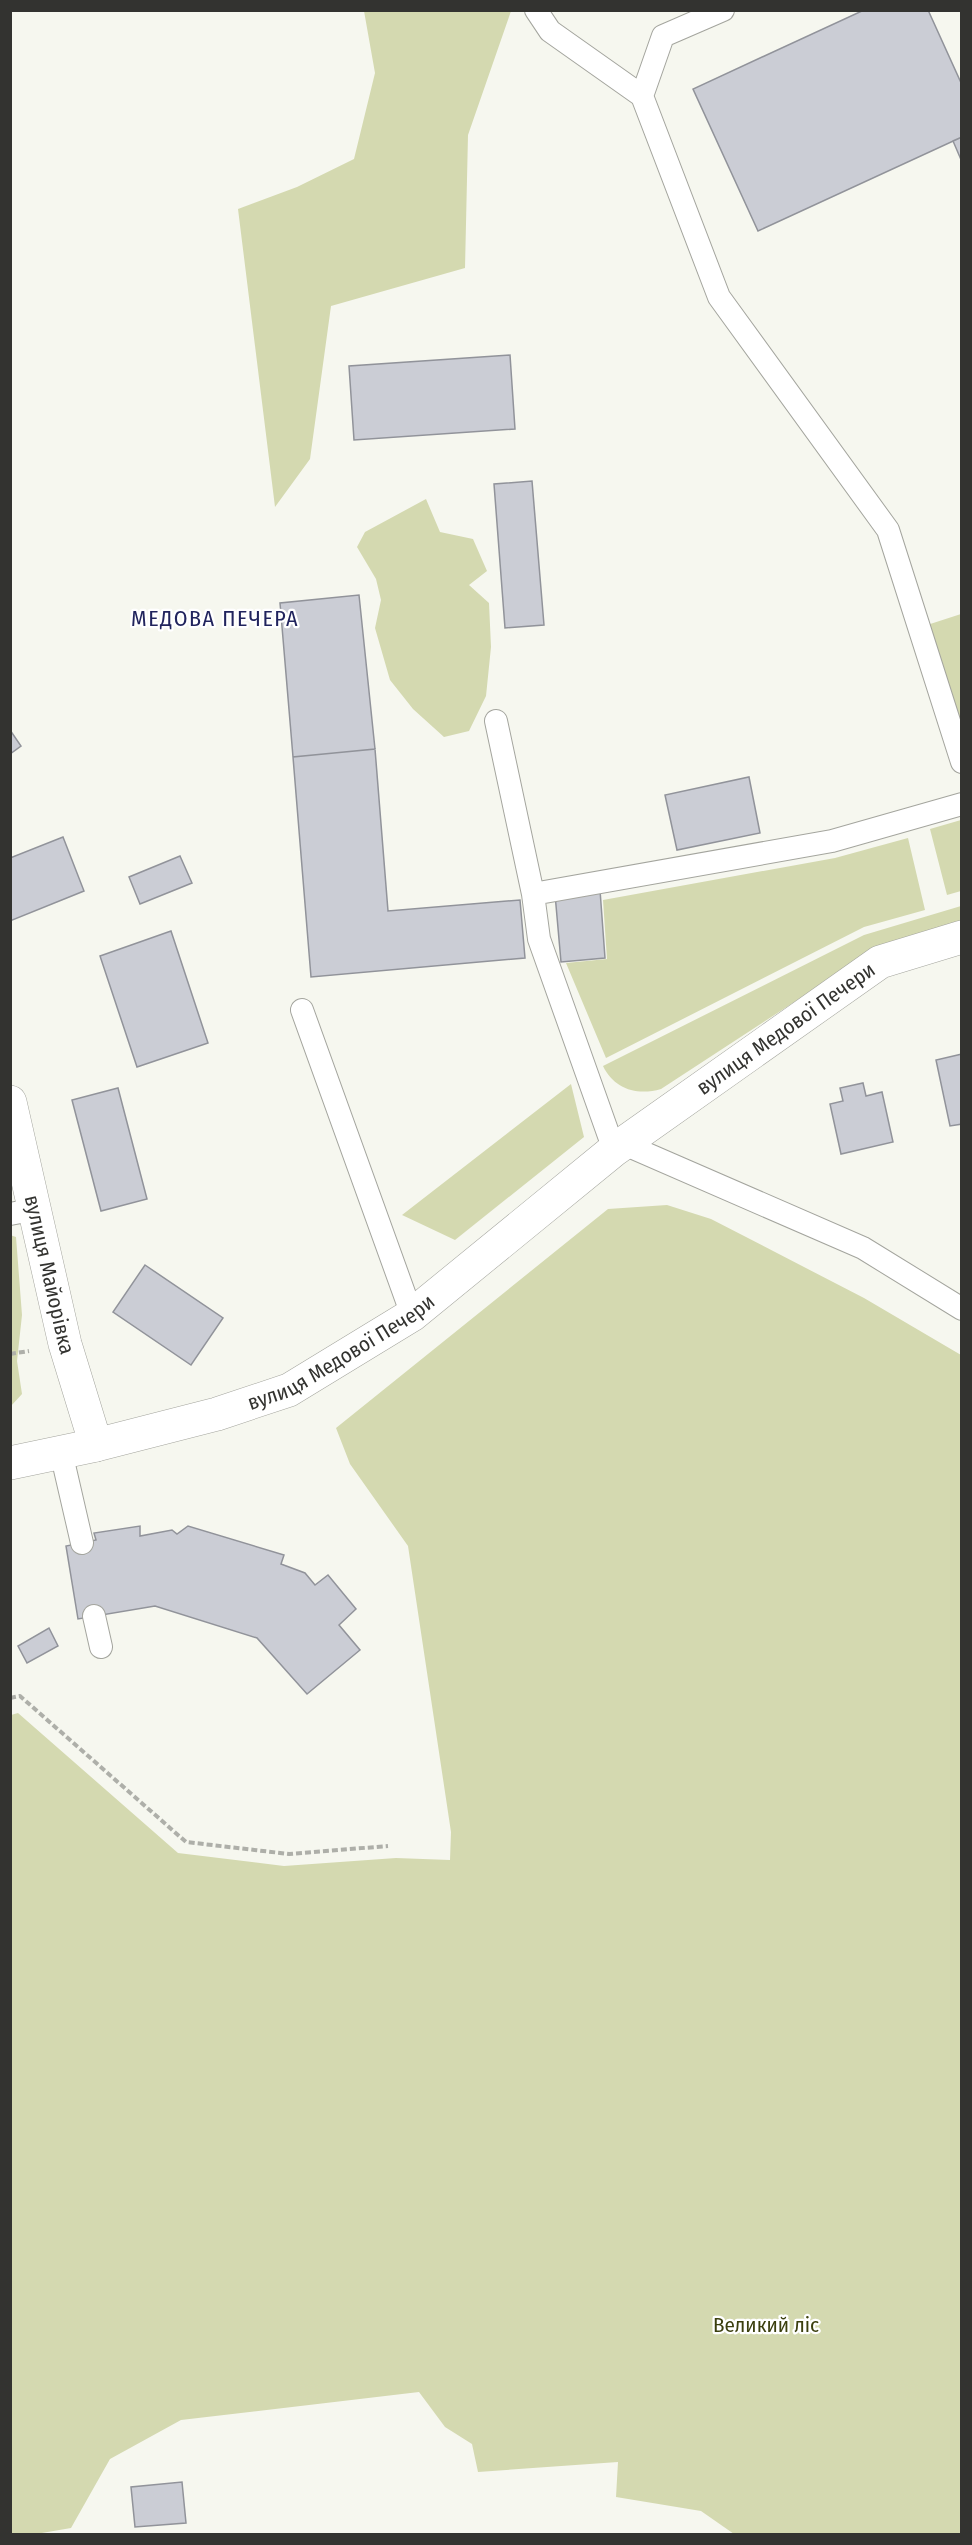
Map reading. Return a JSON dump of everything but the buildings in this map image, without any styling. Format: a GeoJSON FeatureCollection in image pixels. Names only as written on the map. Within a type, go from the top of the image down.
{"type":"FeatureCollection","features":[{"type":"Feature","properties":{"kind":"street","name":"вулиця Медової Печери"},"geometry":{"type":"LineString","coordinates":[[10,1463],[96,1445],[217,1414],[289,1390],[412,1316],[619,1147],[880,962],[962,937]]}},
{"type":"Feature","properties":{"kind":"street","name":"вулиця Майорівка"},"geometry":{"type":"LineString","coordinates":[[10,1101],[23,1211],[96,1445]]}},
{"type":"Feature","properties":{"kind":"lane"},"geometry":{"type":"LineString","coordinates":[[536,10],[550,31],[642,96],[719,297],[888,530],[962,762]]}},
{"type":"Feature","properties":{"kind":"lane"},"geometry":{"type":"LineString","coordinates":[[642,96],[663,36],[723,10]]}},
{"type":"Feature","properties":{"kind":"lane"},"geometry":{"type":"LineString","coordinates":[[496,721],[533,894],[539,939],[619,1147],[863,1248],[962,1309]]}},
{"type":"Feature","properties":{"kind":"lane"},"geometry":{"type":"LineString","coordinates":[[533,894],[832,841],[962,804]]}},
{"type":"Feature","properties":{"kind":"lane"},"geometry":{"type":"LineString","coordinates":[[302,1010],[412,1316]]}},
{"type":"Feature","properties":{"kind":"lane"},"geometry":{"type":"LineString","coordinates":[[61,1452],[82,1543]]}},
{"type":"Feature","properties":{"kind":"lane"},"geometry":{"type":"LineString","coordinates":[[94,1616],[101,1647]]}},
{"type":"Feature","properties":{"kind":"path"},"geometry":{"type":"LineString","coordinates":[[10,1698],[20,1696],[186,1842],[289,1854],[388,1846]]}},
{"type":"Feature","properties":{"kind":"green space"},"geometry":{"type":"Polygon","coordinates":[[[364,11],[511,11],[468,135],[465,268],[331,306],[310,459],[275,507],[238,209],[297,187],[354,159],[375,73],[364,11]]]}},
{"type":"Feature","properties":{"kind":"green space"},"geometry":{"type":"Polygon","coordinates":[[[426,499],[440,532],[473,539],[487,571],[469,585],[489,603],[491,647],[486,696],[469,731],[444,737],[413,709],[390,680],[375,628],[381,600],[376,579],[357,547],[365,532],[426,499]]]}},
{"type":"Feature","properties":{"kind":"green space"},"geometry":{"type":"Polygon","coordinates":[[[961,614],[961,743],[924,626],[961,614]]]}},
{"type":"Feature","properties":{"kind":"green space"},"geometry":{"type":"Polygon","coordinates":[[[961,820],[961,891],[947,895],[930,829],[961,820]]]}},
{"type":"Feature","properties":{"kind":"green space"},"geometry":{"type":"Polygon","coordinates":[[[908,838],[925,910],[864,927],[606,1058],[566,963],[607,959],[603,900],[835,858],[908,838]]]}},
{"type":"Feature","properties":{"kind":"green space"},"geometry":{"type":"Polygon","coordinates":[[[961,906],[961,921],[877,948],[661,1089],[643,1092],[627,1089],[613,1080],[603,1066],[864,935],[961,906]]]}},
{"type":"Feature","properties":{"kind":"green space"},"geometry":{"type":"Polygon","coordinates":[[[571,1084],[584,1137],[455,1240],[402,1215],[571,1084]]]}},
{"type":"Feature","properties":{"kind":"green space","name":"Великий ліс"},"geometry":{"type":"Polygon","coordinates":[[[667,1205],[711,1219],[864,1298],[961,1355],[961,2534],[734,2534],[701,2511],[616,2497],[618,2462],[478,2472],[472,2444],[445,2427],[419,2392],[181,2420],[110,2459],[71,2528],[36,2534],[11,2534],[11,1715],[18,1713],[178,1853],[284,1866],[396,1858],[450,1860],[451,1832],[408,1546],[350,1464],[336,1428],[608,1209],[667,1205]]]}},
{"type":"Feature","properties":{"kind":"green space"},"geometry":{"type":"Polygon","coordinates":[[[10,1235],[16,1237],[22,1315],[17,1361],[22,1394],[11,1406],[10,1235]]]}},
{"type":"Feature","properties":{"kind":"district","name":"МЕДОВА ПЕЧЕРА"},"geometry":{"type":"Point","coordinates":[215,618]}}]}
